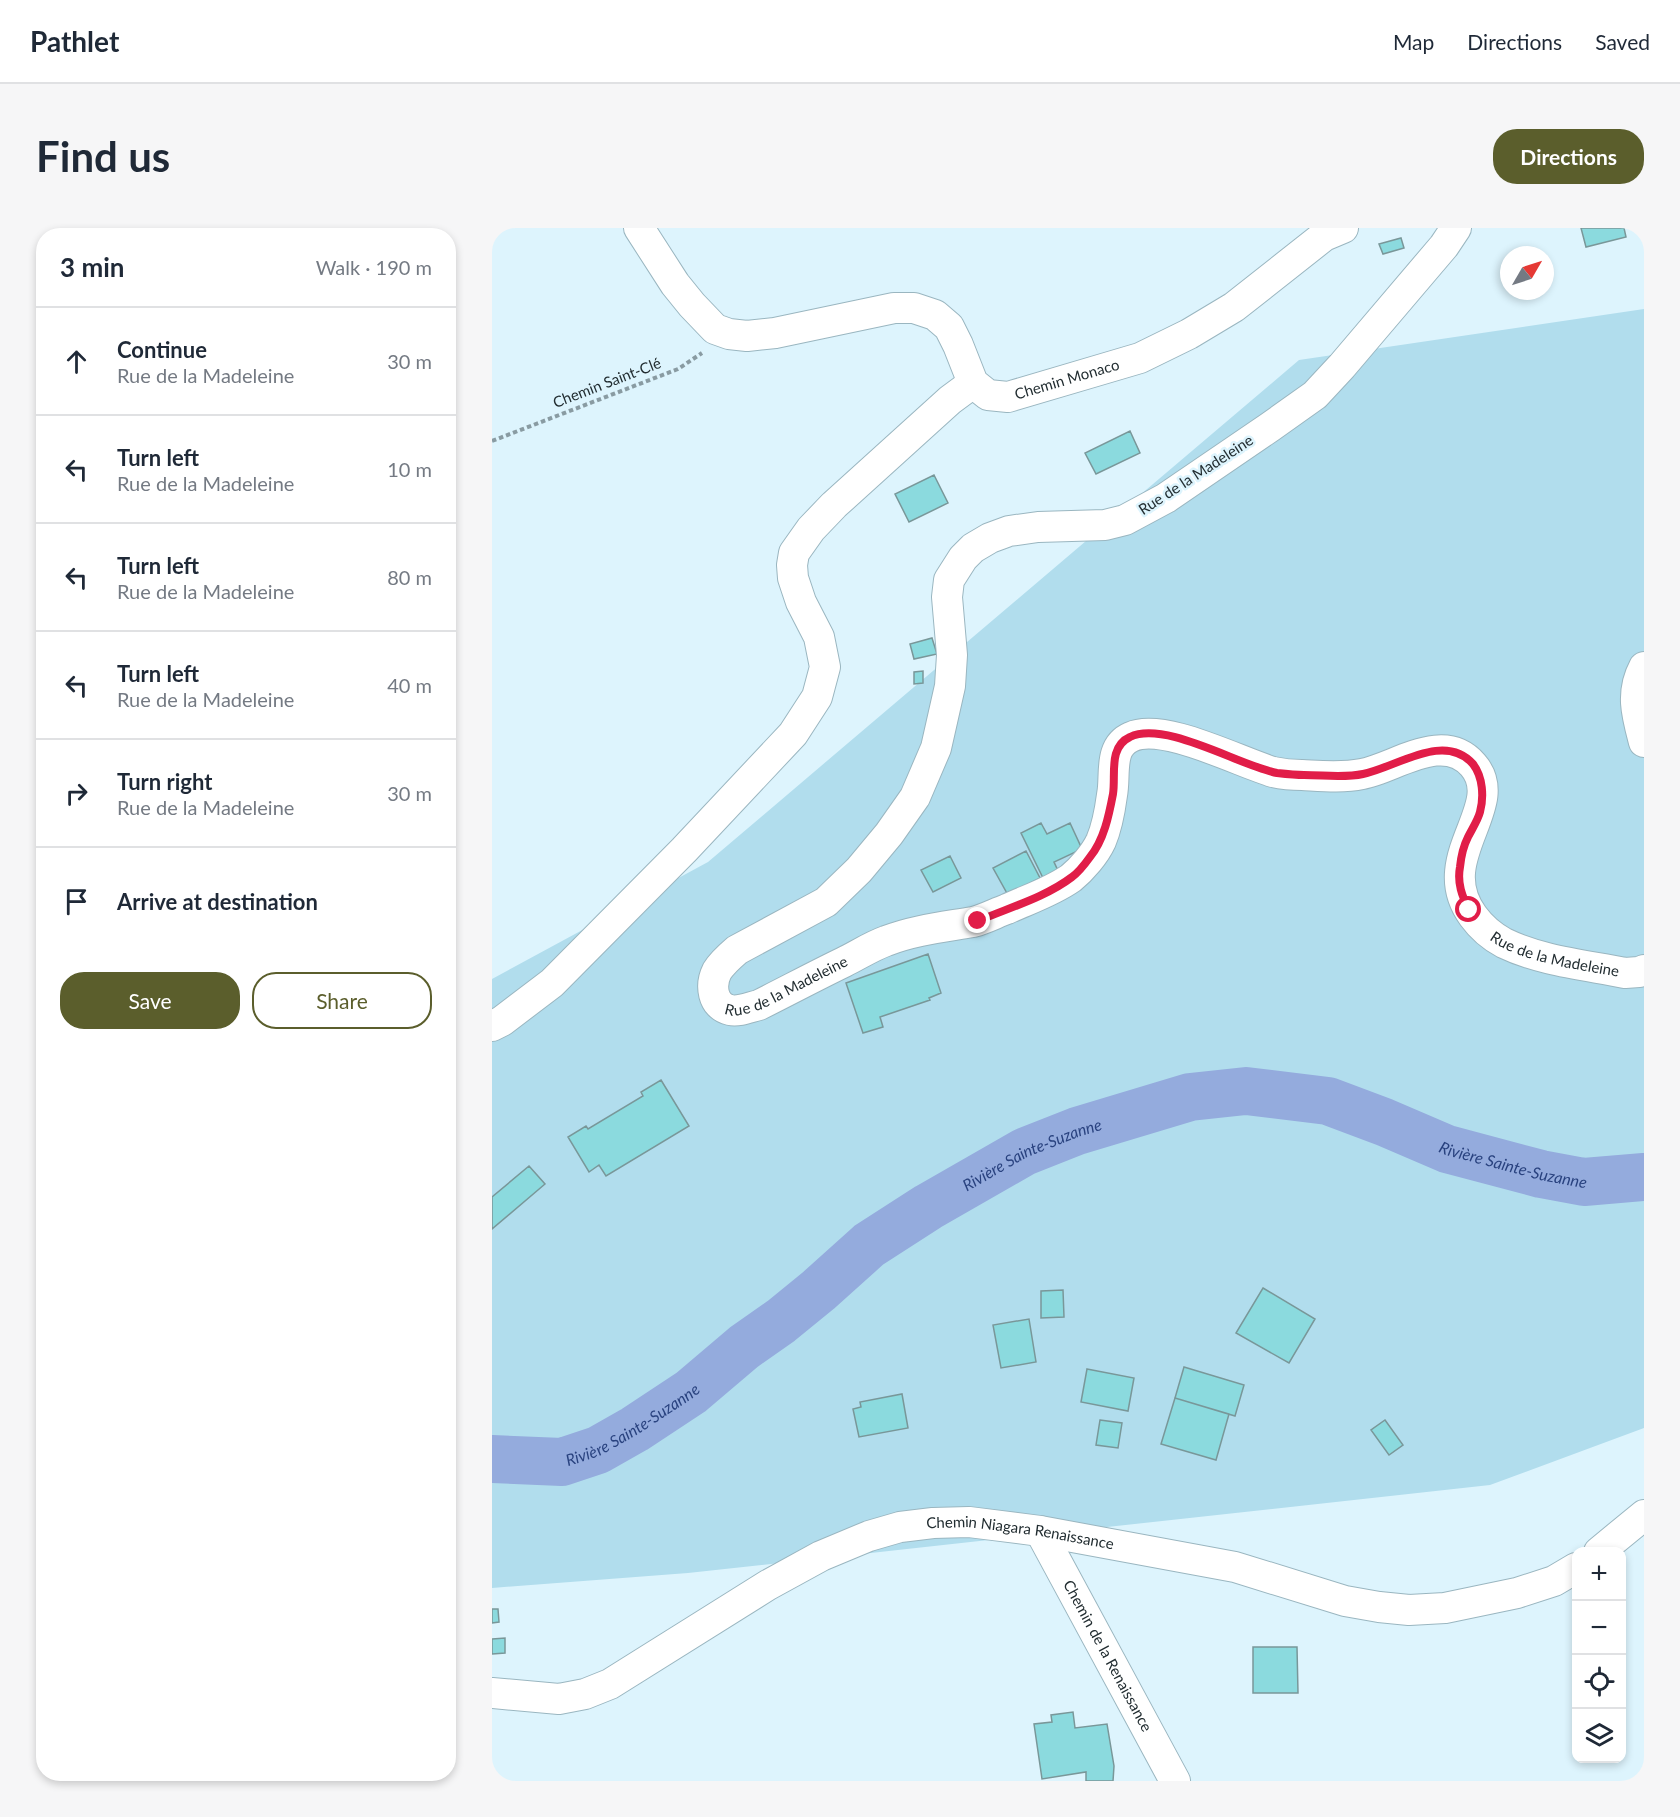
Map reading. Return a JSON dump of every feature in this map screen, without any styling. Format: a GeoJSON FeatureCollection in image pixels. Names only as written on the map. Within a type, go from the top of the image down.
{"type":"FeatureCollection","features":[{"type":"Feature","properties":{"kind":"street"},"geometry":{"type":"LineString","coordinates":[[492,1026],[552,983],[684,850],[793,734],[817,697],[825,667],[819,637],[801,602],[794,578],[792,565],[794,553],[811,529],[834,505],[950,400],[973,383],[949,327],[934,315],[915,308],[894,308],[776,333],[747,336],[729,334],[715,329],[675,284],[639,228]]}},
{"type":"Feature","properties":{"kind":"street","name":"Chemin Monaco"},"geometry":{"type":"LineString","coordinates":[[973,383],[987,395],[1008,397],[1140,358],[1189,334],[1234,307],[1324,236],[1343,228]]}},
{"type":"Feature","properties":{"kind":"street","name":"Rue de la Madeleine"},"geometry":{"type":"LineString","coordinates":[[1456,228],[1444,246],[1315,395],[1166,498],[1125,520],[1104,525],[1038,527],[1009,531],[982,543],[963,558],[949,580],[947,597],[952,655],[950,686],[936,748],[915,797],[889,834],[859,870],[826,902],[737,950],[726,960],[715,978],[714,998],[730,1010],[759,1005],[886,941],[927,930],[978,921],[1047,892],[1073,876],[1100,842],[1113,792],[1114,757],[1120,744],[1130,737],[1142,734],[1172,736],[1276,772],[1300,775],[1341,777],[1364,774],[1436,750],[1460,755],[1472,763],[1479,774],[1482,788],[1480,812],[1467,839],[1459,869],[1461,893],[1469,910],[1482,928],[1502,942],[1533,954],[1625,973],[1644,970]]}},
{"type":"Feature","properties":{"kind":"street"},"geometry":{"type":"LineString","coordinates":[[1644,668],[1637,684],[1635,697],[1637,717],[1644,742]]}},
{"type":"Feature","properties":{"kind":"street"},"geometry":{"type":"LineString","coordinates":[[1604,1547],[1644,1515]]}},
{"type":"Feature","properties":{"kind":"street","name":"Chemin Niagara Renaissance"},"geometry":{"type":"LineString","coordinates":[[492,1693],[559,1699],[585,1694],[610,1684],[768,1585],[821,1556],[869,1536],[900,1527],[933,1523],[969,1522],[1040,1531],[1235,1567],[1345,1601],[1409,1610],[1444,1608],[1517,1593],[1554,1581],[1572,1570]]}},
{"type":"Feature","properties":{"kind":"street","name":"Chemin de la Renaissance"},"geometry":{"type":"LineString","coordinates":[[1040,1531],[1175,1781]]}},
{"type":"Feature","properties":{"kind":"path","name":"Chemin Saint-Clé"},"geometry":{"type":"LineString","coordinates":[[492,441],[678,369],[712,344],[715,329]]}},
{"type":"Feature","properties":{"kind":"shaded area"},"geometry":{"type":"Polygon","coordinates":[[[1644,309],[1644,1428],[1490,1485],[688,1573],[492,1588],[492,979],[708,862],[1299,360],[1644,309]]]}},
{"type":"Feature","properties":{"kind":"building"},"geometry":{"type":"Polygon","coordinates":[[[1581,228],[1624,228],[1626,237],[1586,247],[1581,228]]]}},
{"type":"Feature","properties":{"kind":"building"},"geometry":{"type":"Polygon","coordinates":[[[1401,238],[1404,248],[1383,254],[1379,244],[1401,238]]]}},
{"type":"Feature","properties":{"kind":"building"},"geometry":{"type":"Polygon","coordinates":[[[1130,431],[1140,453],[1096,474],[1085,453],[1130,431]]]}},
{"type":"Feature","properties":{"kind":"building"},"geometry":{"type":"Polygon","coordinates":[[[934,475],[948,503],[909,522],[895,494],[934,475]]]}},
{"type":"Feature","properties":{"kind":"building"},"geometry":{"type":"Polygon","coordinates":[[[932,638],[937,654],[914,659],[910,644],[932,638]]]}},
{"type":"Feature","properties":{"kind":"building"},"geometry":{"type":"Polygon","coordinates":[[[923,671],[923,683],[914,684],[914,672],[923,671]]]}},
{"type":"Feature","properties":{"kind":"building"},"geometry":{"type":"Polygon","coordinates":[[[1041,823],[1047,834],[1070,823],[1082,849],[1054,862],[1060,875],[1045,882],[1021,833],[1041,823]]]}},
{"type":"Feature","properties":{"kind":"building"},"geometry":{"type":"Polygon","coordinates":[[[1026,851],[1040,878],[1008,895],[993,868],[1026,851]]]}},
{"type":"Feature","properties":{"kind":"building"},"geometry":{"type":"Polygon","coordinates":[[[950,856],[961,878],[933,892],[921,870],[950,856]]]}},
{"type":"Feature","properties":{"kind":"building"},"geometry":{"type":"Polygon","coordinates":[[[928,954],[941,993],[929,998],[930,1000],[880,1017],[883,1027],[863,1033],[846,983],[928,954]]]}},
{"type":"Feature","properties":{"kind":"building"},"geometry":{"type":"Polygon","coordinates":[[[661,1080],[689,1126],[606,1176],[599,1165],[589,1172],[568,1137],[586,1126],[588,1129],[643,1096],[641,1092],[661,1080]]]}},
{"type":"Feature","properties":{"kind":"building"},"geometry":{"type":"Polygon","coordinates":[[[529,1166],[545,1184],[492,1229],[492,1197],[529,1166]]]}},
{"type":"Feature","properties":{"kind":"building"},"geometry":{"type":"Polygon","coordinates":[[[1263,1288],[1315,1319],[1289,1363],[1236,1333],[1263,1288]]]}},
{"type":"Feature","properties":{"kind":"building"},"geometry":{"type":"Polygon","coordinates":[[[1063,1290],[1064,1317],[1041,1318],[1041,1291],[1063,1290]]]}},
{"type":"Feature","properties":{"kind":"building"},"geometry":{"type":"Polygon","coordinates":[[[1029,1319],[1036,1362],[1001,1368],[993,1325],[1029,1319]]]}},
{"type":"Feature","properties":{"kind":"building"},"geometry":{"type":"Polygon","coordinates":[[[1184,1367],[1244,1385],[1235,1416],[1175,1398],[1184,1367]]]}},
{"type":"Feature","properties":{"kind":"building"},"geometry":{"type":"Polygon","coordinates":[[[1087,1369],[1134,1378],[1128,1411],[1081,1402],[1087,1369]]]}},
{"type":"Feature","properties":{"kind":"building"},"geometry":{"type":"Polygon","coordinates":[[[902,1394],[908,1428],[859,1437],[853,1409],[861,1407],[860,1402],[902,1394]]]}},
{"type":"Feature","properties":{"kind":"building"},"geometry":{"type":"Polygon","coordinates":[[[1175,1398],[1229,1414],[1216,1460],[1161,1444],[1175,1398]]]}},
{"type":"Feature","properties":{"kind":"building"},"geometry":{"type":"Polygon","coordinates":[[[1100,1420],[1122,1423],[1118,1448],[1096,1445],[1100,1420]]]}},
{"type":"Feature","properties":{"kind":"building"},"geometry":{"type":"Polygon","coordinates":[[[1385,1420],[1403,1445],[1389,1455],[1371,1430],[1385,1420]]]}},
{"type":"Feature","properties":{"kind":"building"},"geometry":{"type":"Polygon","coordinates":[[[492,1609],[498,1609],[499,1622],[492,1623],[492,1609]]]}},
{"type":"Feature","properties":{"kind":"building"},"geometry":{"type":"Polygon","coordinates":[[[505,1638],[505,1653],[492,1654],[492,1639],[505,1638]]]}},
{"type":"Feature","properties":{"kind":"building"},"geometry":{"type":"Polygon","coordinates":[[[1253,1647],[1297,1647],[1298,1693],[1253,1693],[1253,1647]]]}},
{"type":"Feature","properties":{"kind":"building"},"geometry":{"type":"Polygon","coordinates":[[[1073,1712],[1075,1728],[1107,1724],[1114,1766],[1113,1781],[1086,1781],[1086,1772],[1042,1779],[1034,1724],[1052,1722],[1051,1715],[1073,1712]]]}},
{"type":"Feature","properties":{"kind":"waterway","name":"Rivière Sainte-Suzanne"},"geometry":{"type":"LineString","coordinates":[[492,1459],[562,1462],[598,1450],[691,1392],[744,1347],[819,1290],[869,1245],[928,1207],[1024,1152],[1077,1131],[1190,1097],[1246,1091],[1328,1101],[1447,1149],[1541,1174],[1584,1182],[1644,1177]]}},
{"type":"Feature","properties":{"kind":"route"},"geometry":{"type":"LineString","coordinates":[[978,921],[1047,892],[1073,876],[1091,856],[1100,842],[1113,792],[1114,757],[1120,744],[1130,737],[1142,734],[1172,736],[1276,772],[1300,775],[1341,777],[1364,774],[1436,750],[1460,755],[1472,763],[1479,774],[1482,788],[1480,812],[1467,839],[1459,869],[1461,893],[1469,910]]}}]}
